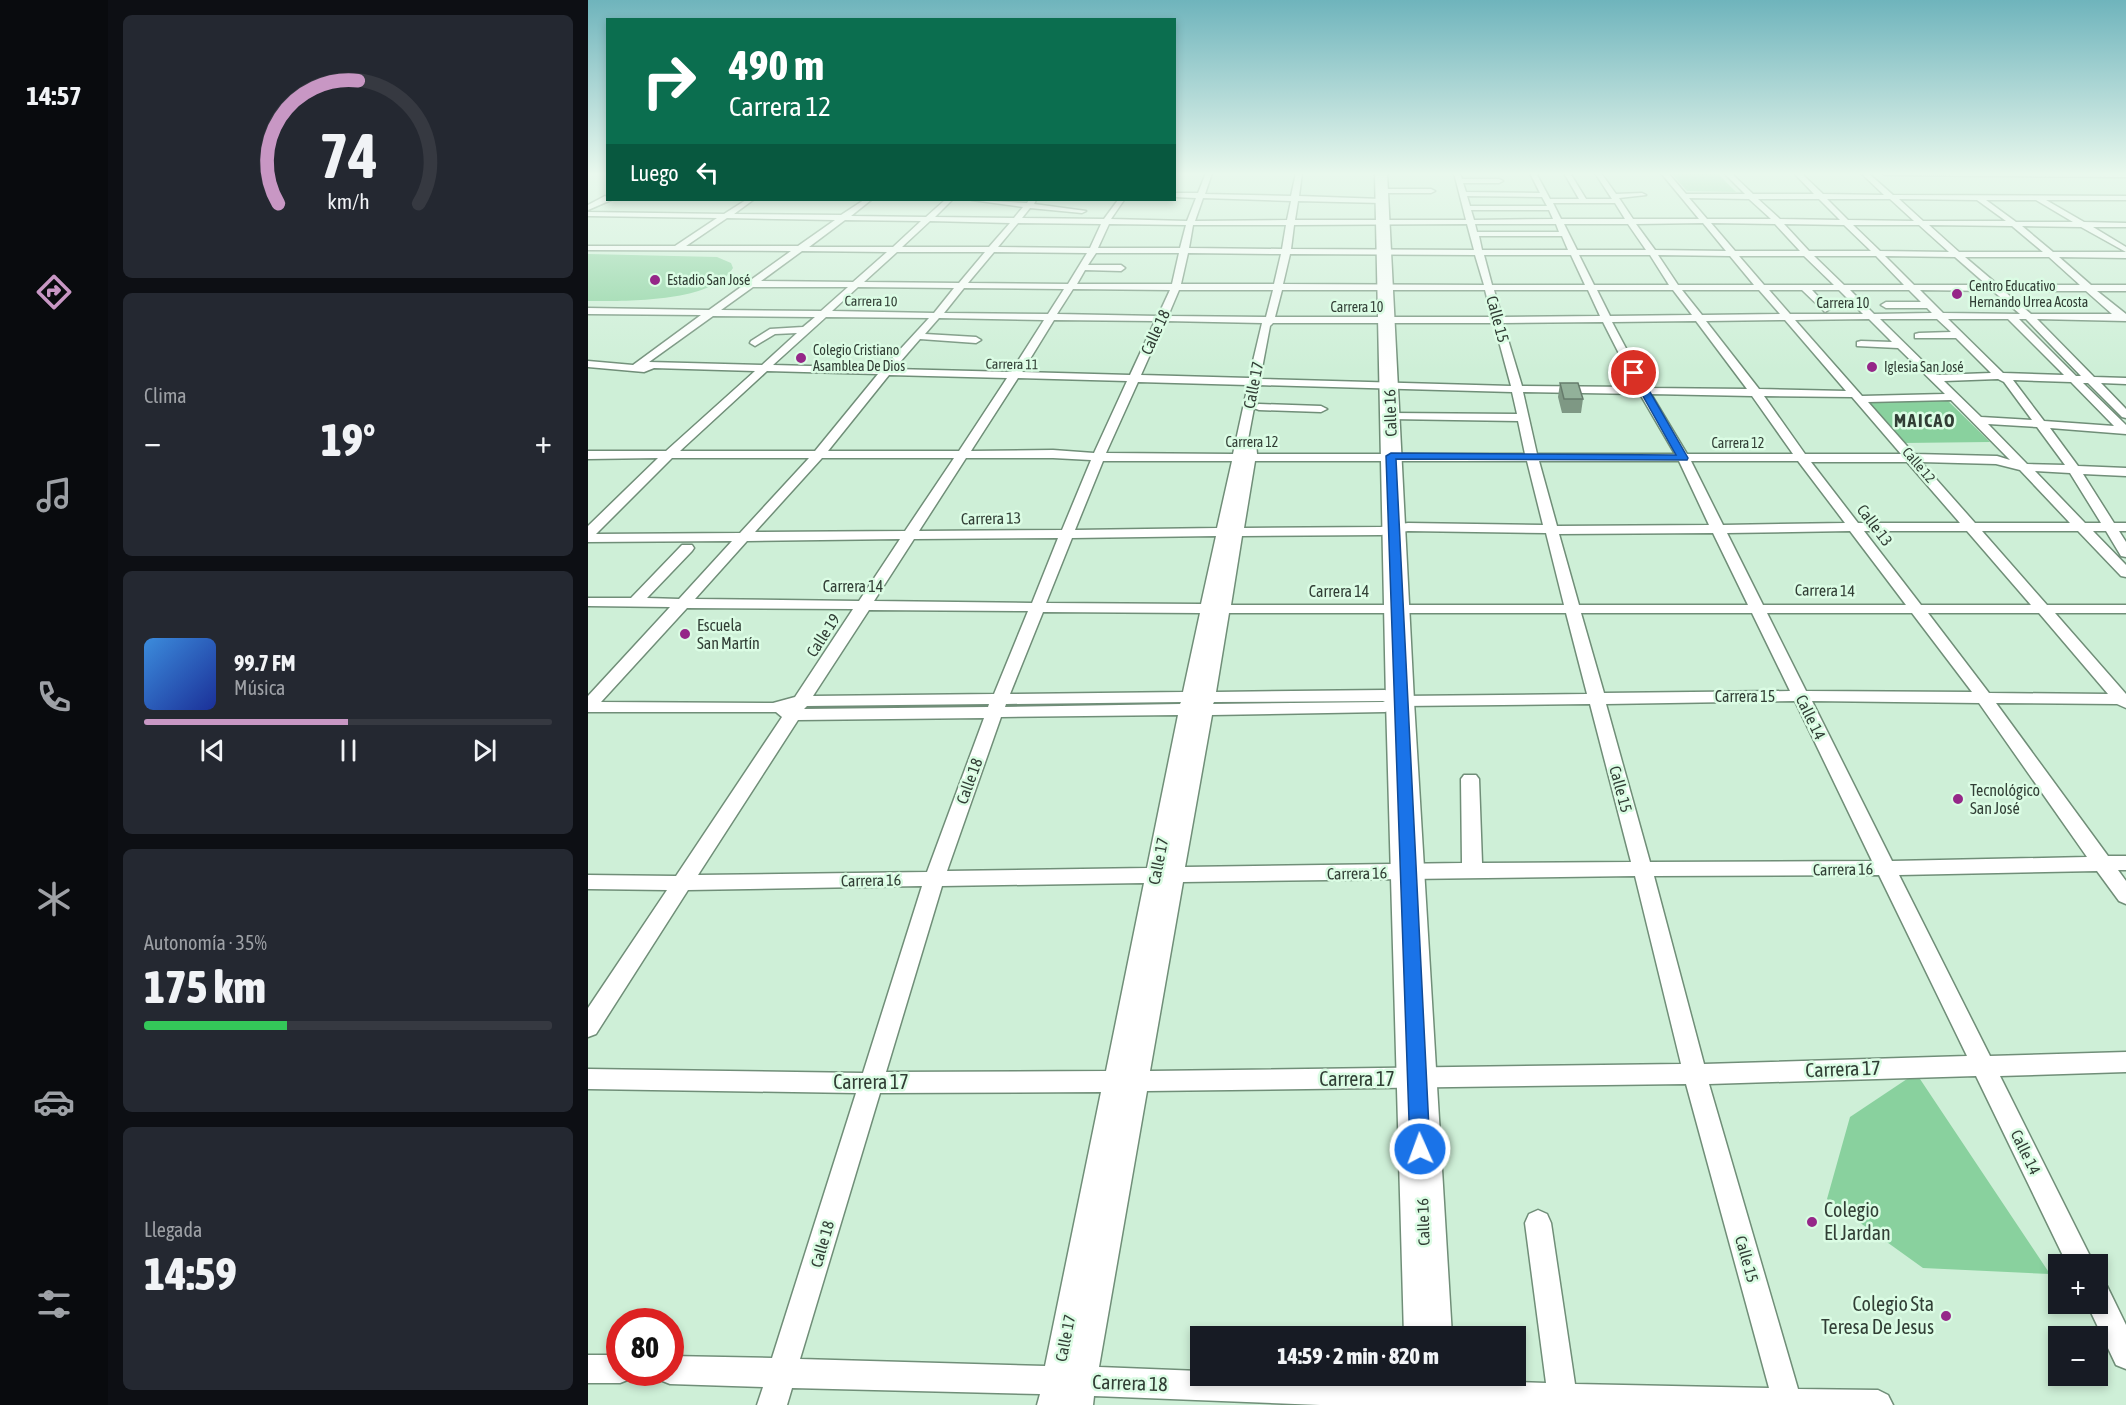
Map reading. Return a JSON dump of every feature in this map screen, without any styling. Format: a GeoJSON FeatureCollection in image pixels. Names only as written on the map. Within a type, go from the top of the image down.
{"type":"FeatureCollection","features":[{"type":"Feature","properties":{"kind":"highway","name":"Calle 16"},"geometry":{"type":"LineString","coordinates":[[1384,239],[1396,608],[1428,1326]]}},
{"type":"Feature","properties":{"kind":"street"},"geometry":{"type":"LineString","coordinates":[[676,249],[691,239]]}},
{"type":"Feature","properties":{"kind":"street"},"geometry":{"type":"LineString","coordinates":[[636,367],[709,312],[815,239]]}},
{"type":"Feature","properties":{"kind":"street"},"geometry":{"type":"LineString","coordinates":[[588,536],[667,456],[905,239]]}},
{"type":"Feature","properties":{"kind":"street"},"geometry":{"type":"LineString","coordinates":[[588,707],[816,456],[1000,239]]}},
{"type":"Feature","properties":{"kind":"street","name":"Calle 19"},"geometry":{"type":"LineString","coordinates":[[588,1027],[865,604],[907,536],[1014,376],[1099,239]]}},
{"type":"Feature","properties":{"kind":"street","name":"Calle 18"},"geometry":{"type":"LineString","coordinates":[[772,1405],[934,879],[997,705],[1098,457],[1176,287],[1187,239]]}},
{"type":"Feature","properties":{"kind":"street","name":"Calle 17"},"geometry":{"type":"LineString","coordinates":[[1067,1393],[1258,383],[1274,325],[1270,320],[1288,239]]}},
{"type":"Feature","properties":{"kind":"street","name":"Calle 15"},"geometry":{"type":"LineString","coordinates":[[1476,239],[1695,1074],[1787,1403]]}},
{"type":"Feature","properties":{"kind":"street","name":"Calle 14"},"geometry":{"type":"LineString","coordinates":[[1568,239],[1590,288],[1643,391],[1683,458],[2077,1254]]}},
{"type":"Feature","properties":{"kind":"street","name":"Calle 13"},"geometry":{"type":"LineString","coordinates":[[1644,239],[1676,288],[1983,696],[2126,896]]}},
{"type":"Feature","properties":{"kind":"street","name":"Calle 12"},"geometry":{"type":"LineString","coordinates":[[1722,239],[1761,287],[2125,700]]}},
{"type":"Feature","properties":{"kind":"street"},"geometry":{"type":"LineString","coordinates":[[1792,239],[1978,420],[2126,573]]}},
{"type":"Feature","properties":{"kind":"street"},"geometry":{"type":"LineString","coordinates":[[1864,239],[1929,305],[2006,377],[2074,469],[2126,553]]}},
{"type":"Feature","properties":{"kind":"street"},"geometry":{"type":"LineString","coordinates":[[1869,239],[2007,370],[2006,377]]}},
{"type":"Feature","properties":{"kind":"street"},"geometry":{"type":"LineString","coordinates":[[1939,239],[2028,316],[2126,415]]}},
{"type":"Feature","properties":{"kind":"street"},"geometry":{"type":"LineString","coordinates":[[2034,239],[2124,319]]}},
{"type":"Feature","properties":{"kind":"street"},"geometry":{"type":"LineString","coordinates":[[2102,239],[2126,255]]}},
{"type":"Feature","properties":{"kind":"street"},"geometry":{"type":"LineString","coordinates":[[2106,239],[2126,250]]}},
{"type":"Feature","properties":{"kind":"street"},"geometry":{"type":"LineString","coordinates":[[588,248],[2126,255]]}},
{"type":"Feature","properties":{"kind":"street"},"geometry":{"type":"LineString","coordinates":[[1083,267],[1121,268]]}},
{"type":"Feature","properties":{"kind":"street"},"geometry":{"type":"LineString","coordinates":[[750,284],[1385,288],[1910,286],[2126,288]]}},
{"type":"Feature","properties":{"kind":"street"},"geometry":{"type":"LineString","coordinates":[[1804,287],[1825,309]]}},
{"type":"Feature","properties":{"kind":"street"},"geometry":{"type":"LineString","coordinates":[[1886,305],[1929,305]]}},
{"type":"Feature","properties":{"kind":"street","name":"Carrera 10"},"geometry":{"type":"LineString","coordinates":[[588,311],[1161,320],[1498,321],[1941,316],[2124,319]]}},
{"type":"Feature","properties":{"kind":"street"},"geometry":{"type":"LineString","coordinates":[[2010,316],[2125,430]]}},
{"type":"Feature","properties":{"kind":"street"},"geometry":{"type":"LineString","coordinates":[[755,343],[773,331],[804,330]]}},
{"type":"Feature","properties":{"kind":"street"},"geometry":{"type":"LineString","coordinates":[[1919,336],[1960,335]]}},
{"type":"Feature","properties":{"kind":"street"},"geometry":{"type":"LineString","coordinates":[[918,336],[976,340]]}},
{"type":"Feature","properties":{"kind":"street"},"geometry":{"type":"LineString","coordinates":[[1861,345],[1900,345]]}},
{"type":"Feature","properties":{"kind":"street","name":"Carrera 11"},"geometry":{"type":"LineString","coordinates":[[588,364],[648,370],[761,370],[1368,387],[1389,385],[1858,397],[1954,397]]}},
{"type":"Feature","properties":{"kind":"street"},"geometry":{"type":"LineString","coordinates":[[1934,378],[2072,378],[2126,381]]}},
{"type":"Feature","properties":{"kind":"street","name":"Calle 17"},"geometry":{"type":"LineString","coordinates":[[1245,457],[1259,407],[1258,383]]}},
{"type":"Feature","properties":{"kind":"street"},"geometry":{"type":"LineString","coordinates":[[1259,407],[1322,409]]}},
{"type":"Feature","properties":{"kind":"street"},"geometry":{"type":"LineString","coordinates":[[1390,417],[1524,418]]}},
{"type":"Feature","properties":{"kind":"street"},"geometry":{"type":"LineString","coordinates":[[1978,420],[2040,422],[2125,430]]}},
{"type":"Feature","properties":{"kind":"street","name":"Carrera 12"},"geometry":{"type":"LineString","coordinates":[[588,455],[1912,458],[1997,460],[2022,467],[2126,472]]}},
{"type":"Feature","properties":{"kind":"street","name":"Carrera 12"},"geometry":{"type":"LineString","coordinates":[[588,460],[667,456]]}},
{"type":"Feature","properties":{"kind":"street","name":"Carrera 13"},"geometry":{"type":"LineString","coordinates":[[588,536],[742,538],[1394,530],[1409,533],[1539,533],[1553,530],[1718,528],[2126,527]]}},
{"type":"Feature","properties":{"kind":"street"},"geometry":{"type":"LineString","coordinates":[[635,602],[687,548]]}},
{"type":"Feature","properties":{"kind":"street","name":"Carrera 14"},"geometry":{"type":"LineString","coordinates":[[588,602],[1217,609],[1757,607],[2126,609]]}},
{"type":"Feature","properties":{"kind":"street","name":"Carrera 15"},"geometry":{"type":"LineString","coordinates":[[588,707],[797,708],[1197,702],[1385,707],[1400,701],[1800,696],[1983,696],[2125,700]]}},
{"type":"Feature","properties":{"kind":"street"},"geometry":{"type":"LineString","coordinates":[[1470,779],[1472,870]]}},
{"type":"Feature","properties":{"kind":"street","name":"Carrera 16"},"geometry":{"type":"LineString","coordinates":[[588,882],[682,883],[1472,870],[1643,871],[2126,863]]}},
{"type":"Feature","properties":{"kind":"street","name":"Carrera 17"},"geometry":{"type":"LineString","coordinates":[[588,1079],[870,1083],[1417,1079],[2126,1062]]}},
{"type":"Feature","properties":{"kind":"street"},"geometry":{"type":"LineString","coordinates":[[1538,1223],[1562,1396]]}},
{"type":"Feature","properties":{"kind":"street"},"geometry":{"type":"LineString","coordinates":[[2106,1314],[2126,1355]]}},
{"type":"Feature","properties":{"kind":"street"},"geometry":{"type":"LineString","coordinates":[[588,1369],[606,1369]]}},
{"type":"Feature","properties":{"kind":"street","name":"Carrera 18"},"geometry":{"type":"LineString","coordinates":[[684,1370],[784,1372],[1067,1393],[1430,1392],[1878,1405]]}},
{"type":"Feature","properties":{"kind":"green space","name":"Estadio San José"},"geometry":{"type":"Polygon","coordinates":[[[588,254],[717,257],[731,263],[733,268],[723,279],[707,288],[688,294],[644,300],[588,301],[588,254]]]}},
{"type":"Feature","properties":{"kind":"green space"},"geometry":{"type":"Polygon","coordinates":[[[1946,399],[1990,442],[1902,443],[1865,400],[1946,399]]]}},
{"type":"Feature","properties":{"kind":"green space"},"geometry":{"type":"Polygon","coordinates":[[[1916,1073],[2048,1274],[1923,1268],[1827,1199],[1850,1117],[1916,1073]]]}},
{"type":"Feature","properties":{"kind":"building"},"geometry":{"type":"Polygon","coordinates":[[[1560,383],[1578,383],[1583,399],[1564,399],[1560,383]]]}},
{"type":"Feature","properties":{"kind":"place","name":"Estadio San José"},"geometry":{"type":"Point","coordinates":[655,280]}},
{"type":"Feature","properties":{"kind":"place","name":"Centro Educativo Hernando Urrea Acosta"},"geometry":{"type":"Point","coordinates":[1957,294]}},
{"type":"Feature","properties":{"kind":"place","name":"Colegio Cristiano Asamblea De Dios"},"geometry":{"type":"Point","coordinates":[801,358]}},
{"type":"Feature","properties":{"kind":"place","name":"Iglesia San José"},"geometry":{"type":"Point","coordinates":[1872,367]}},
{"type":"Feature","properties":{"kind":"place","name":"Escuela San Martín"},"geometry":{"type":"Point","coordinates":[685,634]}},
{"type":"Feature","properties":{"kind":"place","name":"Tecnológico San José"},"geometry":{"type":"Point","coordinates":[1958,799]}},
{"type":"Feature","properties":{"kind":"place","name":"Colegio El Jardan"},"geometry":{"type":"Point","coordinates":[1812,1222]}},
{"type":"Feature","properties":{"kind":"place","name":"Colegio Sta Teresa De Jesus"},"geometry":{"type":"Point","coordinates":[1946,1316]}},
{"type":"Feature","properties":{"kind":"district","name":"MAICAO"},"geometry":{"type":"Point","coordinates":[1925,421]}},
{"type":"Feature","properties":{"kind":"route"},"geometry":{"type":"LineString","coordinates":[[1420,1149],[1391,456],[1683,458],[1634,373]]}}]}
